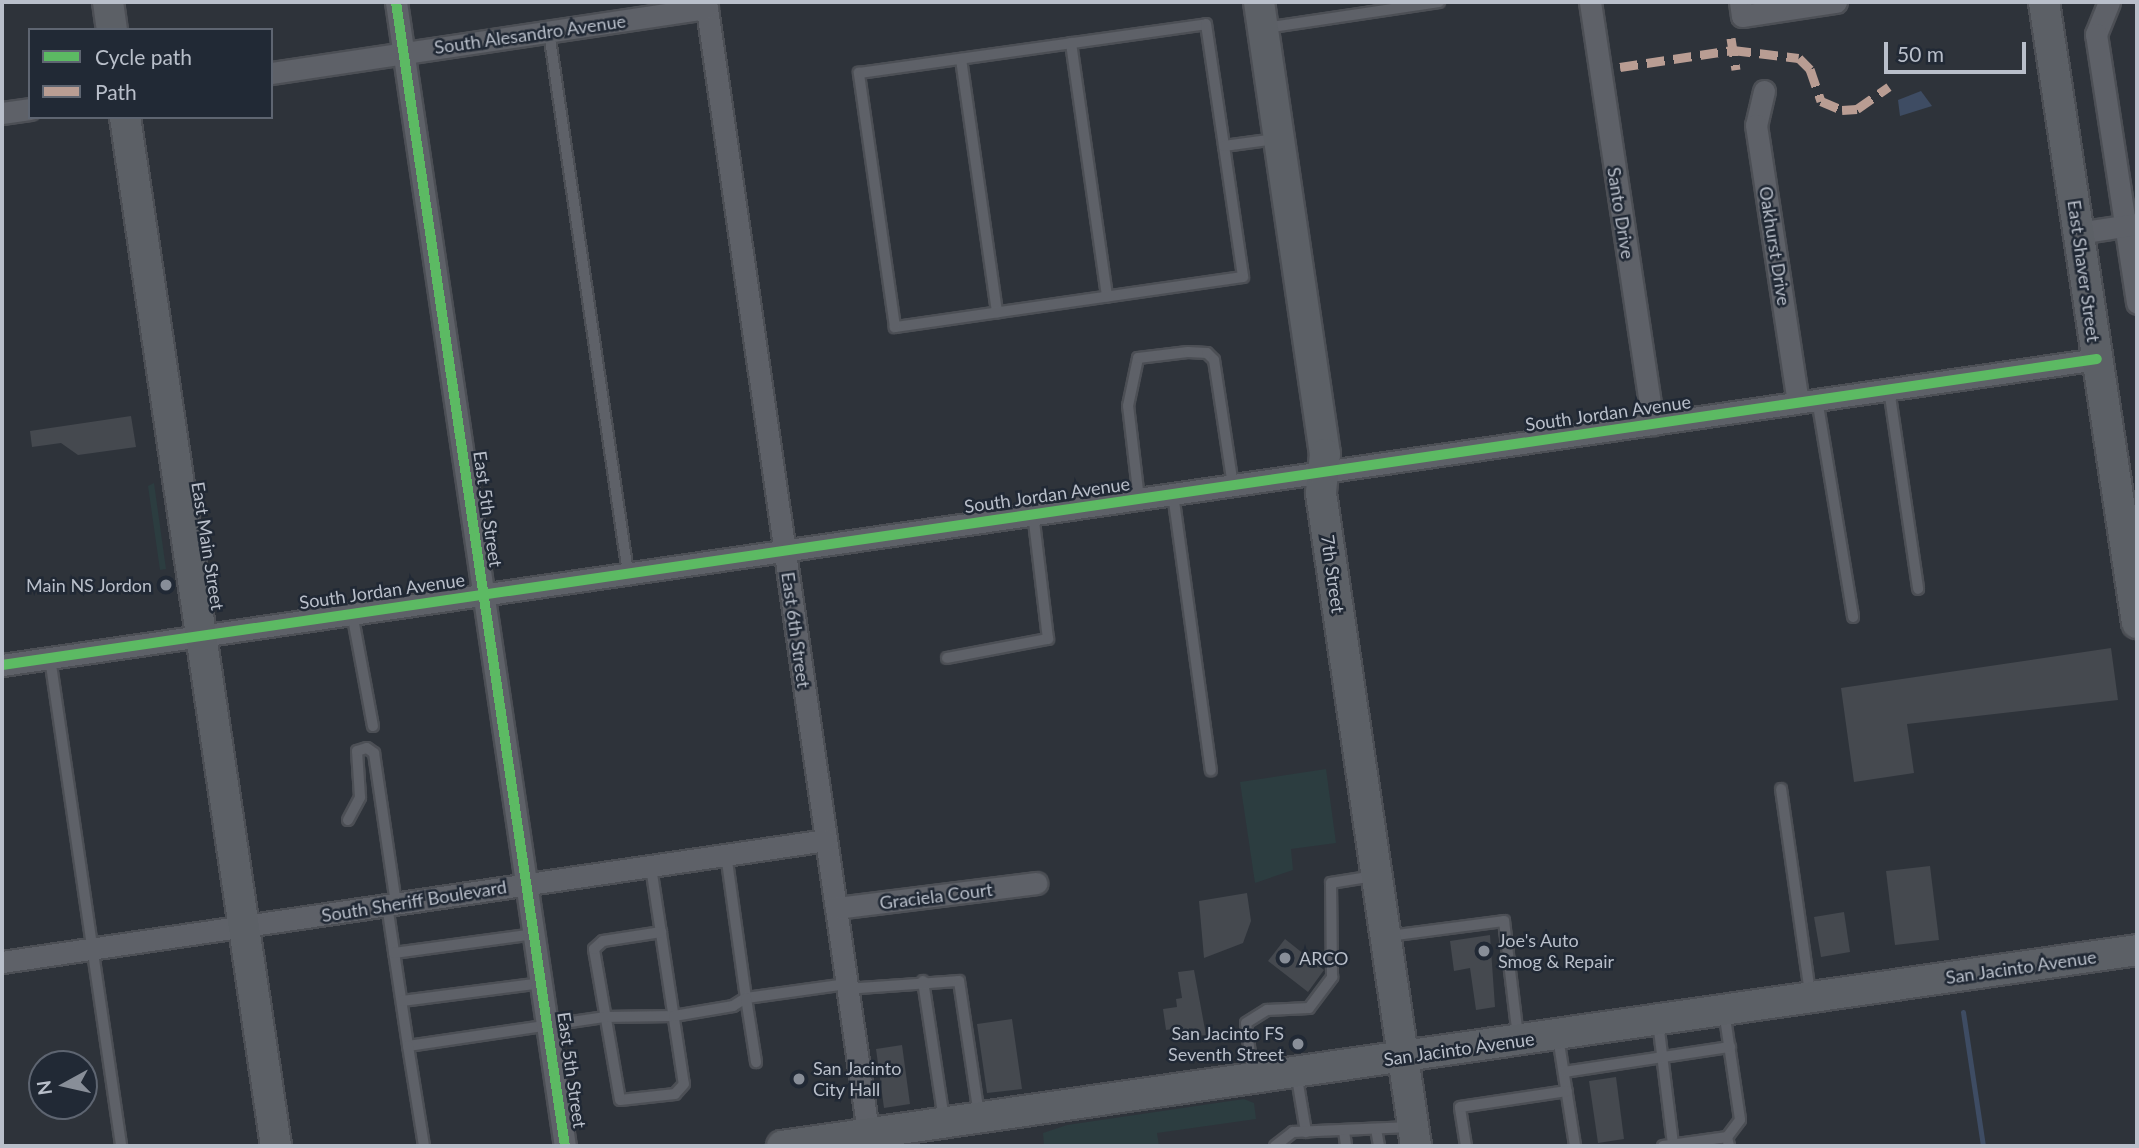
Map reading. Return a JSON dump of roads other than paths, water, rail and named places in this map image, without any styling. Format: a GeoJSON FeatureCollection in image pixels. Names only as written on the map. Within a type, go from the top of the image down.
{"type":"FeatureCollection","features":[{"type":"Feature","properties":{"kind":"street"},"geometry":{"type":"LineString","coordinates":[[108,2],[112,28]]}},
{"type":"Feature","properties":{"kind":"street","name":"East 5th Street"},"geometry":{"type":"LineString","coordinates":[[396,2],[565,1146]]}},
{"type":"Feature","properties":{"kind":"street","name":"Santo Drive"},"geometry":{"type":"LineString","coordinates":[[1590,2],[1653,424]]}},
{"type":"Feature","properties":{"kind":"street"},"geometry":{"type":"LineString","coordinates":[[1741,9],[1836,2]]}},
{"type":"Feature","properties":{"kind":"street","name":"East Shaver Street"},"geometry":{"type":"LineString","coordinates":[[2044,2],[2097,359],[2127,486],[2137,623]]}},
{"type":"Feature","properties":{"kind":"street"},"geometry":{"type":"LineString","coordinates":[[2109,2],[2096,34],[2131,225],[2137,303]]}},
{"type":"Feature","properties":{"kind":"street","name":"South Alesandro Avenue"},"geometry":{"type":"LineString","coordinates":[[273,73],[549,32],[706,5]]}},
{"type":"Feature","properties":{"kind":"street","name":"East 6th Street"},"geometry":{"type":"LineString","coordinates":[[706,5],[869,1140]]}},
{"type":"Feature","properties":{"kind":"street","name":"7th Street"},"geometry":{"type":"LineString","coordinates":[[1261,15],[1325,454],[1321,493],[1415,1136]]}},
{"type":"Feature","properties":{"kind":"street","name":"Oakhurst Drive"},"geometry":{"type":"LineString","coordinates":[[1764,92],[1756,125],[1808,400]]}},
{"type":"Feature","properties":{"kind":"street"},"geometry":{"type":"LineString","coordinates":[[2,113],[28,109]]}},
{"type":"Feature","properties":{"kind":"street","name":"East Main Street"},"geometry":{"type":"LineString","coordinates":[[125,119],[247,927],[276,1146]]}},
{"type":"Feature","properties":{"kind":"street"},"geometry":{"type":"LineString","coordinates":[[2078,233],[2131,225]]}},
{"type":"Feature","properties":{"kind":"street","name":"South Jordan Avenue"},"geometry":{"type":"LineString","coordinates":[[2,665],[2097,359]]}},
{"type":"Feature","properties":{"kind":"street","name":"South Sheriff Boulevard"},"geometry":{"type":"LineString","coordinates":[[2,961],[826,840]]}},
{"type":"Feature","properties":{"kind":"street","name":"Graciela Court"},"geometry":{"type":"LineString","coordinates":[[836,908],[1036,883]]}},
{"type":"Feature","properties":{"kind":"street","name":"San Jacinto Avenue"},"geometry":{"type":"LineString","coordinates":[[782,1146],[869,1140],[944,1122],[2137,950]]}},
{"type":"Feature","properties":{"kind":"lane"},"geometry":{"type":"LineString","coordinates":[[1261,15],[1439,2]]}},
{"type":"Feature","properties":{"kind":"lane"},"geometry":{"type":"LineString","coordinates":[[1206,24],[1243,277],[895,327],[859,73],[1071,43],[1206,24]]}},
{"type":"Feature","properties":{"kind":"lane"},"geometry":{"type":"LineString","coordinates":[[549,32],[628,573]]}},
{"type":"Feature","properties":{"kind":"lane"},"geometry":{"type":"LineString","coordinates":[[1071,43],[1107,296]]}},
{"type":"Feature","properties":{"kind":"lane"},"geometry":{"type":"LineString","coordinates":[[961,59],[997,312]]}},
{"type":"Feature","properties":{"kind":"lane"},"geometry":{"type":"LineString","coordinates":[[1224,146],[1279,138]]}},
{"type":"Feature","properties":{"kind":"lane"},"geometry":{"type":"LineString","coordinates":[[1139,499],[1128,406],[1138,358],[1188,352],[1206,353],[1214,360],[1233,486]]}},
{"type":"Feature","properties":{"kind":"lane"},"geometry":{"type":"LineString","coordinates":[[1889,389],[1918,589]]}},
{"type":"Feature","properties":{"kind":"lane"},"geometry":{"type":"LineString","coordinates":[[1808,400],[1853,617]]}},
{"type":"Feature","properties":{"kind":"lane"},"geometry":{"type":"LineString","coordinates":[[1173,494],[1211,770]]}},
{"type":"Feature","properties":{"kind":"lane"},"geometry":{"type":"LineString","coordinates":[[947,658],[1048,639],[1033,514]]}},
{"type":"Feature","properties":{"kind":"lane"},"geometry":{"type":"LineString","coordinates":[[352,613],[373,726]]}},
{"type":"Feature","properties":{"kind":"lane"},"geometry":{"type":"LineString","coordinates":[[50,657],[90,950],[121,1146]]}},
{"type":"Feature","properties":{"kind":"lane"},"geometry":{"type":"LineString","coordinates":[[348,820],[360,797],[357,751],[372,749],[392,904],[394,953],[424,1146]]}},
{"type":"Feature","properties":{"kind":"lane"},"geometry":{"type":"LineString","coordinates":[[1781,789],[1811,998]]}},
{"type":"Feature","properties":{"kind":"lane"},"geometry":{"type":"LineString","coordinates":[[726,854],[756,1062]]}},
{"type":"Feature","properties":{"kind":"lane"},"geometry":{"type":"LineString","coordinates":[[651,867],[674,1016],[683,1088],[624,1100],[615,1092],[596,945],[661,932]]}},
{"type":"Feature","properties":{"kind":"lane"},"geometry":{"type":"LineString","coordinates":[[1253,1078],[1246,1023],[1267,1010],[1309,1008],[1332,977],[1331,883],[1377,876]]}},
{"type":"Feature","properties":{"kind":"lane"},"geometry":{"type":"LineString","coordinates":[[1386,936],[1504,921],[1518,1040]]}},
{"type":"Feature","properties":{"kind":"lane"},"geometry":{"type":"LineString","coordinates":[[394,953],[535,934]]}},
{"type":"Feature","properties":{"kind":"lane"},"geometry":{"type":"LineString","coordinates":[[923,981],[944,1122]]}},
{"type":"Feature","properties":{"kind":"lane"},"geometry":{"type":"LineString","coordinates":[[408,1046],[604,1017],[674,1016],[733,1006],[746,998],[847,987],[958,981],[979,1118]]}},
{"type":"Feature","properties":{"kind":"lane"},"geometry":{"type":"LineString","coordinates":[[402,1002],[542,983]]}},
{"type":"Feature","properties":{"kind":"lane"},"geometry":{"type":"LineString","coordinates":[[1658,1020],[1668,1146],[1728,1142],[1740,1120],[1724,1011]]}},
{"type":"Feature","properties":{"kind":"lane"},"geometry":{"type":"LineString","coordinates":[[1558,1035],[1575,1146]]}},
{"type":"Feature","properties":{"kind":"lane"},"geometry":{"type":"LineString","coordinates":[[1564,1072],[1730,1047]]}},
{"type":"Feature","properties":{"kind":"lane"},"geometry":{"type":"LineString","coordinates":[[1296,1072],[1307,1132]]}},
{"type":"Feature","properties":{"kind":"lane"},"geometry":{"type":"LineString","coordinates":[[1466,1146],[1460,1107],[1567,1091]]}},
{"type":"Feature","properties":{"kind":"lane"},"geometry":{"type":"LineString","coordinates":[[1275,1146],[1293,1132],[1376,1129],[1415,1136]]}},
{"type":"Feature","properties":{"kind":"lane"},"geometry":{"type":"LineString","coordinates":[[1376,1129],[1379,1146]]}},
{"type":"Feature","properties":{"kind":"lane"},"geometry":{"type":"LineString","coordinates":[[1344,1131],[1346,1146]]}},
{"type":"Feature","properties":{"kind":"water"},"geometry":{"type":"Polygon","coordinates":[[[1921,91],[1932,106],[1900,116],[1898,100],[1921,91]]]}},
{"type":"Feature","properties":{"kind":"waterway"},"geometry":{"type":"LineString","coordinates":[[1963,1012],[1983,1146]]}},
{"type":"Feature","properties":{"kind":"place","name":"Main NS Jordon"},"geometry":{"type":"Point","coordinates":[166,585]}},
{"type":"Feature","properties":{"kind":"place","name":"Joe's Auto Smog & Repair"},"geometry":{"type":"Point","coordinates":[1484,951]}},
{"type":"Feature","properties":{"kind":"place","name":"ARCO"},"geometry":{"type":"Point","coordinates":[1285,958]}},
{"type":"Feature","properties":{"kind":"place","name":"San Jacinto FS Seventh Street"},"geometry":{"type":"Point","coordinates":[1298,1044]}},
{"type":"Feature","properties":{"kind":"place","name":"San Jacinto City Hall"},"geometry":{"type":"Point","coordinates":[799,1079]}}]}
